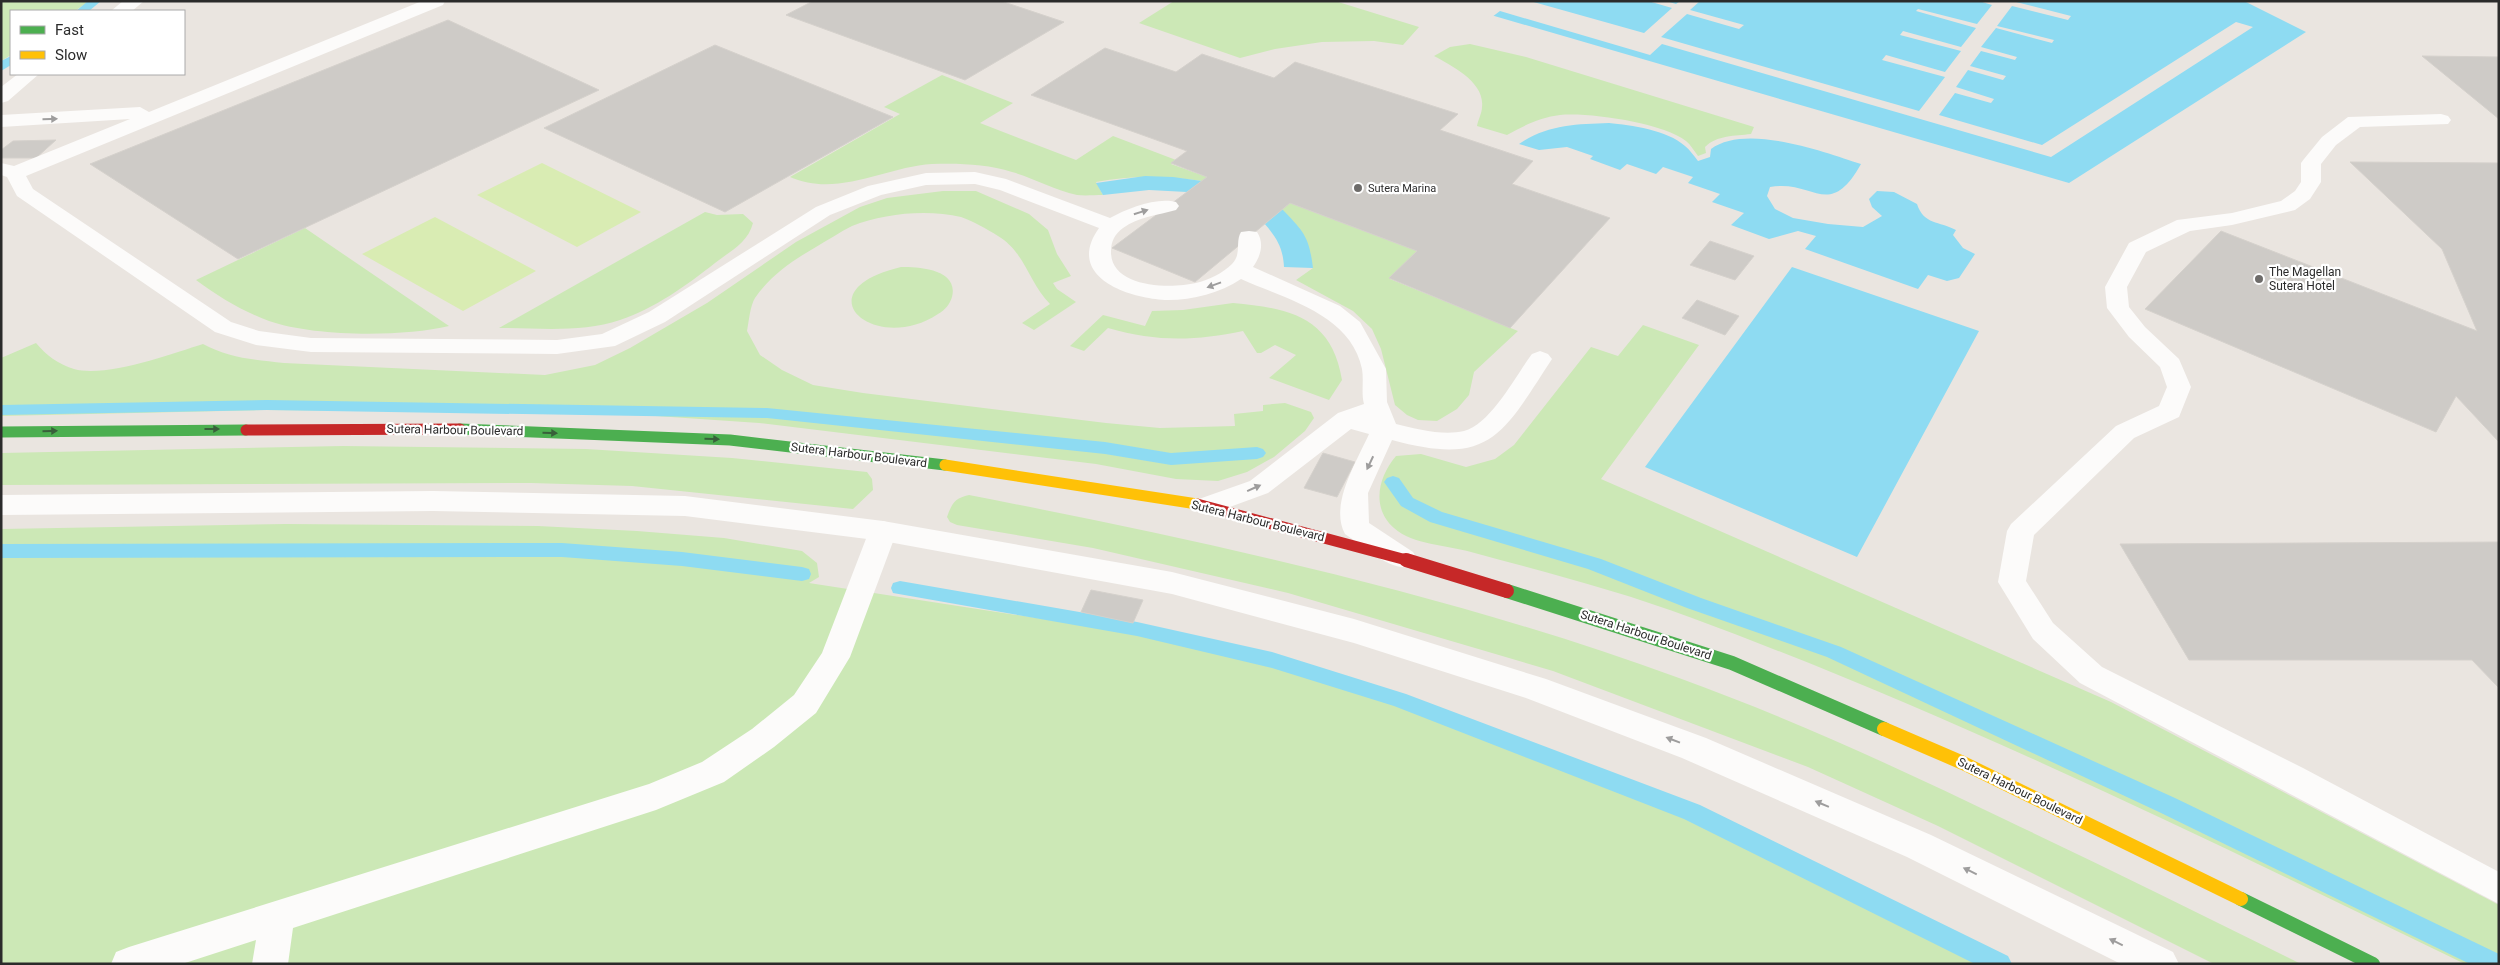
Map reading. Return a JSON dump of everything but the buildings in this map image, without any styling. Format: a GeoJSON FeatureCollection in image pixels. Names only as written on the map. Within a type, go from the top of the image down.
{"type":"FeatureCollection","features":[{"type":"Feature","properties":{"kind":"street"},"geometry":{"type":"LineString","coordinates":[[122,10],[135,1]]}},
{"type":"Feature","properties":{"kind":"street"},"geometry":{"type":"LineString","coordinates":[[1,97],[28,75]]}},
{"type":"Feature","properties":{"kind":"street","name":"Sutera Harbour Boulevard"},"geometry":{"type":"LineString","coordinates":[[1,432],[462,429],[730,440],[952,466],[1208,506],[1403,560],[1732,663],[1963,764],[2373,964]]}},
{"type":"Feature","properties":{"kind":"street"},"geometry":{"type":"LineString","coordinates":[[1,505],[433,502],[685,506],[883,531],[1172,583],[1354,631],[1535,688],[1694,748],[1910,842],[2160,964]]}},
{"type":"Feature","properties":{"kind":"lane"},"geometry":{"type":"LineString","coordinates":[[436,1],[167,110],[8,171],[24,192],[223,328],[256,338],[312,345],[556,348],[607,341],[657,317],[823,211],[875,190],[926,179],[975,178],[1006,184],[1113,226]]}},
{"type":"Feature","properties":{"kind":"lane"},"geometry":{"type":"LineString","coordinates":[[1,121],[167,110]]}},
{"type":"Feature","properties":{"kind":"lane"},"geometry":{"type":"LineString","coordinates":[[2441,120],[2355,121],[2329,141],[2311,164],[2310,182],[2303,195],[2288,206],[2239,217],[2185,224],[2137,248],[2116,287],[2118,308],[2137,332],[2171,364],[2179,387],[2170,410],[2125,432],[2021,531],[2012,582],[2043,631],[2091,675],[2292,778],[2499,890]]}},
{"type":"Feature","properties":{"kind":"lane"},"geometry":{"type":"LineString","coordinates":[[1169,206],[1138,212],[1113,226],[1100,242],[1099,259],[1110,275],[1131,287],[1161,293],[1192,292],[1220,284],[1240,270],[1248,259],[1251,247],[1249,237]]}},
{"type":"Feature","properties":{"kind":"lane"},"geometry":{"type":"LineString","coordinates":[[1240,270],[1332,311],[1352,327],[1374,369],[1375,402],[1382,417],[1384,429],[1355,493],[1355,526],[1403,560]]}},
{"type":"Feature","properties":{"kind":"lane"},"geometry":{"type":"LineString","coordinates":[[1347,419],[1437,440],[1461,441],[1479,435],[1495,422],[1540,359]]}},
{"type":"Feature","properties":{"kind":"lane"},"geometry":{"type":"LineString","coordinates":[[1208,506],[1259,487],[1347,419],[1363,412],[1375,402]]}},
{"type":"Feature","properties":{"kind":"lane"},"geometry":{"type":"LineString","coordinates":[[129,964],[656,796],[713,772],[763,738],[805,704],[835,657],[883,531]]}},
{"type":"Feature","properties":{"kind":"lane"},"geometry":{"type":"LineString","coordinates":[[270,964],[277,918]]}},
{"type":"Feature","properties":{"kind":"green space"},"geometry":{"type":"Polygon","coordinates":[[[1,1],[89,1],[76,10],[10,10],[10,56],[1,61],[1,1]]]}},
{"type":"Feature","properties":{"kind":"green space"},"geometry":{"type":"Polygon","coordinates":[[[1174,1],[1335,1],[1419,27],[1403,45],[1374,41],[1322,42],[1275,49],[1240,58],[1139,23],[1174,1]]]}},
{"type":"Feature","properties":{"kind":"green space"},"geometry":{"type":"Polygon","coordinates":[[[1470,44],[1526,57],[1754,127],[1751,134],[1715,140],[1705,147],[1706,153],[1698,156],[1686,141],[1661,129],[1625,120],[1589,115],[1553,116],[1532,122],[1507,135],[1477,126],[1482,107],[1482,98],[1478,90],[1466,76],[1434,56],[1450,47],[1470,44]]]}},
{"type":"Feature","properties":{"kind":"green space"},"geometry":{"type":"Polygon","coordinates":[[[942,75],[1013,103],[980,123],[1076,160],[1113,136],[1176,160],[1171,164],[1207,177],[1202,181],[1149,177],[1123,178],[1096,182],[1103,195],[1077,195],[1002,169],[962,164],[914,166],[843,183],[808,183],[790,177],[900,114],[884,107],[942,75]]]}},
{"type":"Feature","properties":{"kind":"green space"},"geometry":{"type":"Polygon","coordinates":[[[542,163],[641,212],[577,247],[477,195],[542,163]]]}},
{"type":"Feature","properties":{"kind":"green space"},"geometry":{"type":"Polygon","coordinates":[[[943,191],[976,191],[1029,214],[1048,230],[1057,254],[1071,276],[1053,283],[1057,289],[1076,302],[1034,330],[1022,323],[1050,304],[1037,287],[1015,250],[1007,243],[985,228],[961,217],[935,213],[892,215],[848,228],[782,269],[761,290],[753,301],[747,331],[760,355],[782,370],[813,385],[863,393],[1106,423],[1160,428],[1235,426],[1234,414],[1263,411],[1263,405],[1285,403],[1311,412],[1314,418],[1305,431],[1274,457],[1247,472],[1218,481],[1176,479],[1096,464],[759,423],[612,413],[264,410],[1,416],[1,358],[36,343],[58,362],[74,369],[87,371],[120,368],[138,364],[203,344],[232,355],[284,363],[545,375],[595,365],[630,348],[707,303],[796,242],[860,207],[887,198],[943,191]]]}},
{"type":"Feature","properties":{"kind":"green space"},"geometry":{"type":"Polygon","coordinates":[[[1290,203],[1417,251],[1390,279],[1518,331],[1474,372],[1469,395],[1457,409],[1437,421],[1418,420],[1407,415],[1395,405],[1381,349],[1372,329],[1353,311],[1296,280],[1313,268],[1282,209],[1290,203]]]}},
{"type":"Feature","properties":{"kind":"green space"},"geometry":{"type":"Polygon","coordinates":[[[705,212],[717,215],[743,214],[753,223],[751,230],[738,246],[693,280],[658,303],[620,320],[591,327],[560,329],[499,328],[705,212]]]}},
{"type":"Feature","properties":{"kind":"green space"},"geometry":{"type":"Polygon","coordinates":[[[435,217],[536,271],[463,311],[362,254],[435,217]]]}},
{"type":"Feature","properties":{"kind":"green space"},"geometry":{"type":"Polygon","coordinates":[[[305,228],[449,326],[408,332],[359,334],[334,333],[288,326],[269,321],[240,308],[196,280],[305,228]]]}},
{"type":"Feature","properties":{"kind":"green space"},"geometry":{"type":"Polygon","coordinates":[[[901,267],[927,269],[944,275],[950,280],[953,288],[952,297],[947,307],[938,314],[914,325],[891,328],[872,324],[858,315],[852,303],[855,290],[871,278],[901,267]]]}},
{"type":"Feature","properties":{"kind":"green space"},"geometry":{"type":"Polygon","coordinates":[[[1233,303],[1272,308],[1289,313],[1305,320],[1318,329],[1329,342],[1337,359],[1342,380],[1329,400],[1269,378],[1296,355],[1275,345],[1261,353],[1257,353],[1243,331],[1208,337],[1159,338],[1108,328],[1084,351],[1070,346],[1103,315],[1145,326],[1152,311],[1183,310],[1233,303]]]}},
{"type":"Feature","properties":{"kind":"green space"},"geometry":{"type":"Polygon","coordinates":[[[1643,325],[1699,345],[1601,479],[2111,702],[2499,905],[2499,964],[2465,964],[2179,826],[2083,782],[1889,696],[1791,656],[1665,608],[1471,552],[1411,538],[1394,528],[1387,520],[1380,502],[1381,483],[1396,456],[1421,454],[1466,467],[1495,459],[1514,445],[1591,347],[1618,356],[1643,325]]]}},
{"type":"Feature","properties":{"kind":"green space"},"geometry":{"type":"Polygon","coordinates":[[[343,446],[586,449],[732,458],[867,472],[872,479],[873,490],[853,509],[632,486],[531,483],[1,485],[1,453],[343,446]]]}},
{"type":"Feature","properties":{"kind":"green space"},"geometry":{"type":"Polygon","coordinates":[[[969,495],[1238,551],[1328,573],[1505,621],[1679,678],[1763,710],[1885,763],[2080,855],[2301,964],[2214,964],[1938,826],[1808,767],[1553,671],[1288,593],[1093,548],[957,525],[950,522],[947,517],[952,505],[960,498],[969,495]]]}},
{"type":"Feature","properties":{"kind":"green space"},"geometry":{"type":"Polygon","coordinates":[[[286,524],[538,526],[724,538],[802,551],[817,563],[819,577],[809,583],[1134,633],[1271,663],[1397,703],[1690,817],[1990,964],[1,964],[1,529],[286,524]]]}},
{"type":"Feature","properties":{"kind":"water"},"geometry":{"type":"Polygon","coordinates":[[[1443,1],[2244,1],[2306,32],[2069,183],[1443,1]]]}},
{"type":"Feature","properties":{"kind":"water"},"geometry":{"type":"Polygon","coordinates":[[[1609,123],[1638,127],[1669,136],[1685,146],[1698,161],[1710,157],[1711,149],[1726,142],[1744,139],[1764,139],[1807,147],[1861,164],[1850,181],[1839,191],[1830,194],[1820,194],[1785,186],[1770,187],[1767,196],[1775,209],[1793,218],[1863,227],[1882,216],[1872,207],[1869,199],[1877,191],[1894,192],[1917,204],[1920,211],[1928,219],[1956,230],[1953,235],[1963,248],[1975,254],[1959,278],[1947,281],[1928,275],[1918,289],[1805,249],[1816,236],[1798,231],[1769,239],[1731,225],[1744,213],[1712,202],[1720,194],[1688,183],[1693,177],[1663,167],[1656,174],[1627,164],[1620,170],[1590,159],[1593,156],[1567,147],[1539,150],[1519,144],[1551,129],[1573,125],[1609,123]]]}},
{"type":"Feature","properties":{"kind":"water"},"geometry":{"type":"Polygon","coordinates":[[[1145,176],[1202,181],[1187,192],[1149,190],[1103,195],[1096,183],[1145,176]]]}},
{"type":"Feature","properties":{"kind":"water"},"geometry":{"type":"Polygon","coordinates":[[[1282,209],[1296,223],[1304,235],[1310,249],[1313,268],[1284,267],[1278,244],[1264,223],[1282,209]]]}},
{"type":"Feature","properties":{"kind":"water"},"geometry":{"type":"Polygon","coordinates":[[[1792,267],[1979,331],[1857,557],[1645,467],[1792,267]]]}},
{"type":"Feature","properties":{"kind":"pier"},"geometry":{"type":"Polygon","coordinates":[[[1443,1],[1530,1],[1644,33],[1672,8],[1648,1],[1666,1],[1676,4],[1680,1],[1700,1],[1690,10],[1744,25],[1739,29],[1687,14],[1661,37],[1919,111],[1945,77],[1882,60],[1886,55],[1945,72],[1961,51],[1900,35],[1903,31],[1961,47],[1976,28],[1916,11],[1918,9],[1977,24],[1992,5],[1979,1],[2012,1],[2071,16],[2068,20],[2012,6],[1997,26],[2054,40],[2052,43],[1996,28],[1981,47],[2017,57],[2015,60],[1981,51],[1970,66],[2006,76],[2003,80],[1968,70],[1956,87],[1994,99],[1991,103],[1955,93],[1939,115],[2042,145],[2236,22],[2253,27],[2051,157],[1662,44],[1650,55],[1500,11],[1492,17],[1443,4],[1443,1]]]}},
{"type":"Feature","properties":{"kind":"waterway"},"geometry":{"type":"LineString","coordinates":[[83,10],[96,1]]}},
{"type":"Feature","properties":{"kind":"waterway"},"geometry":{"type":"LineString","coordinates":[[1,67],[10,61]]}},
{"type":"Feature","properties":{"kind":"waterway"},"geometry":{"type":"LineString","coordinates":[[1,410],[267,405],[767,413],[1105,448],[1171,459],[1257,453]]}},
{"type":"Feature","properties":{"kind":"waterway"},"geometry":{"type":"LineString","coordinates":[[1393,482],[1407,502],[1436,517],[1594,564],[1694,603],[1834,652],[2167,805],[2319,877],[2495,964]]}},
{"type":"Feature","properties":{"kind":"waterway"},"geometry":{"type":"LineString","coordinates":[[1,551],[562,550],[682,559],[802,574]]}},
{"type":"Feature","properties":{"kind":"waterway"},"geometry":{"type":"LineString","coordinates":[[900,588],[1137,629],[1272,660],[1399,700],[1692,812],[2000,964]]}},
{"type":"Feature","properties":{"kind":"traffic: fast"},"geometry":{"type":"LineString","coordinates":[[460,429],[730,440],[945,465]]}},
{"type":"Feature","properties":{"kind":"traffic: fast"},"geometry":{"type":"LineString","coordinates":[[1,432],[246,430]]}},
{"type":"Feature","properties":{"kind":"traffic: fast"},"geometry":{"type":"LineString","coordinates":[[1507,591],[1732,663],[1884,729]]}},
{"type":"Feature","properties":{"kind":"traffic: fast"},"geometry":{"type":"LineString","coordinates":[[2241,899],[2373,964]]}},
{"type":"Feature","properties":{"kind":"traffic: slow"},"geometry":{"type":"LineString","coordinates":[[945,465],[1197,504]]}},
{"type":"Feature","properties":{"kind":"traffic: slow"},"geometry":{"type":"LineString","coordinates":[[1884,729],[1963,763],[2241,899]]}},
{"type":"Feature","properties":{"kind":"traffic: jam"},"geometry":{"type":"LineString","coordinates":[[246,430],[460,429]]}},
{"type":"Feature","properties":{"kind":"traffic: jam"},"geometry":{"type":"LineString","coordinates":[[1197,504],[1403,559],[1507,591]]}},
{"type":"Feature","properties":{"kind":"place","name":"Sutera Marina"},"geometry":{"type":"Point","coordinates":[1358,188]}},
{"type":"Feature","properties":{"kind":"place","name":"The Magellan Sutera Hotel"},"geometry":{"type":"Point","coordinates":[2259,279]}}]}
